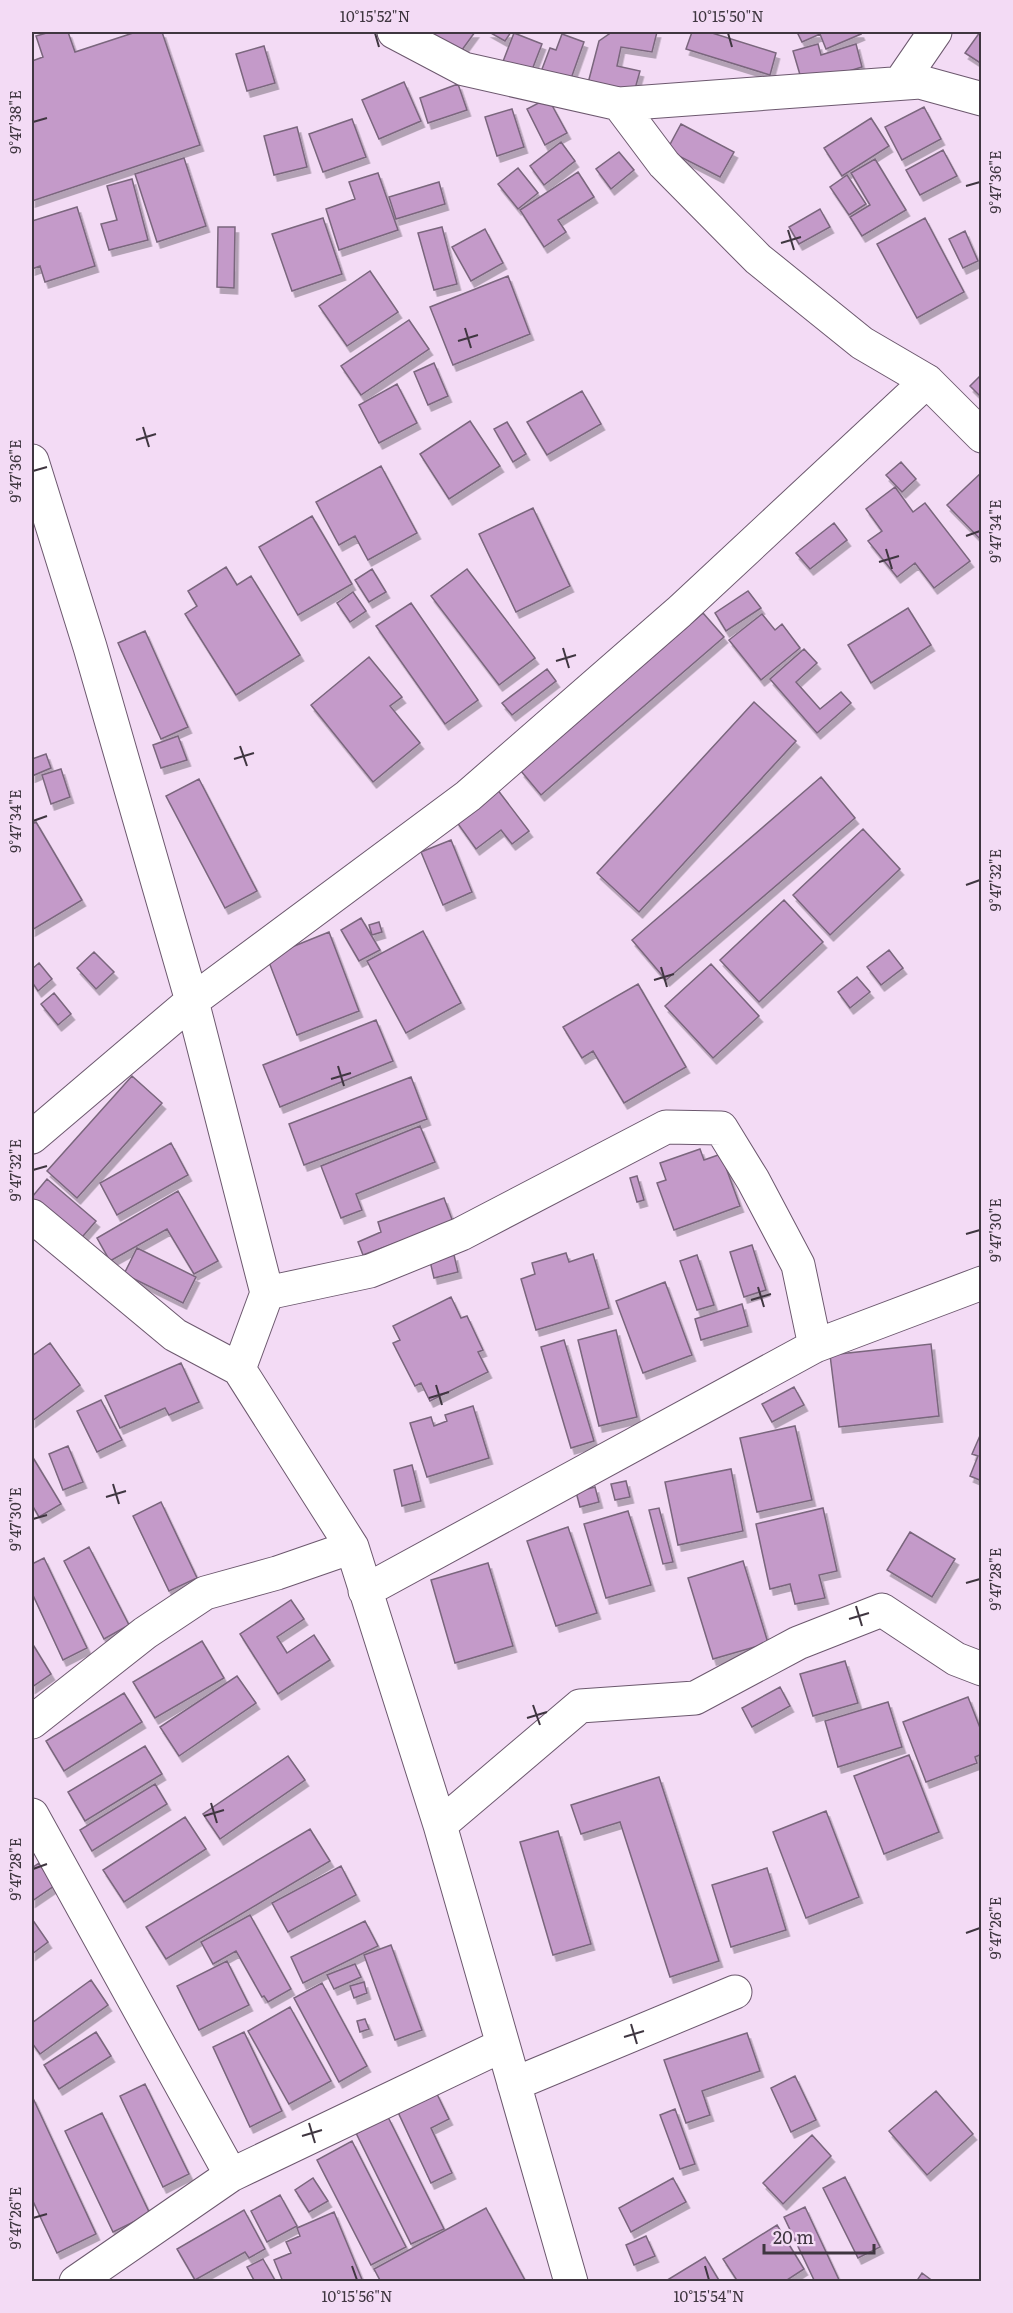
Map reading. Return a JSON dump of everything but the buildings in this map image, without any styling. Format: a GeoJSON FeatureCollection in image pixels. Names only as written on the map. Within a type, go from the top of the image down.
{"type":"FeatureCollection","features":[{"type":"Feature","properties":{"kind":"street"},"geometry":{"type":"LineString","coordinates":[[394,32],[464,69],[619,104],[920,82],[981,99]]}},
{"type":"Feature","properties":{"kind":"street"},"geometry":{"type":"LineString","coordinates":[[900,83],[935,32]]}},
{"type":"Feature","properties":{"kind":"street"},"geometry":{"type":"LineString","coordinates":[[619,104],[664,164],[758,259],[862,343],[927,381],[981,436]]}},
{"type":"Feature","properties":{"kind":"street"},"geometry":{"type":"LineString","coordinates":[[32,1137],[192,1001],[468,796],[680,612],[927,381]]}},
{"type":"Feature","properties":{"kind":"street"},"geometry":{"type":"LineString","coordinates":[[32,461],[90,647],[192,1001],[267,1293],[239,1369]]}},
{"type":"Feature","properties":{"kind":"street"},"geometry":{"type":"LineString","coordinates":[[267,1293],[370,1271],[461,1234],[666,1127],[721,1128],[753,1180],[798,1265],[815,1346]]}},
{"type":"Feature","properties":{"kind":"street"},"geometry":{"type":"LineString","coordinates":[[32,1216],[175,1335],[239,1369],[352,1547],[440,1825],[571,2282]]}},
{"type":"Feature","properties":{"kind":"street"},"geometry":{"type":"LineString","coordinates":[[365,1591],[815,1346],[981,1283]]}},
{"type":"Feature","properties":{"kind":"street"},"geometry":{"type":"LineString","coordinates":[[32,1722],[145,1633],[205,1593],[277,1573],[352,1547]]}},
{"type":"Feature","properties":{"kind":"street"},"geometry":{"type":"LineString","coordinates":[[440,1825],[580,1706],[695,1698],[798,1643],[882,1610],[956,1659],[981,1668]]}},
{"type":"Feature","properties":{"kind":"street"},"geometry":{"type":"LineString","coordinates":[[32,1815],[231,2175]]}},
{"type":"Feature","properties":{"kind":"street"},"geometry":{"type":"LineString","coordinates":[[514,2084],[735,1992]]}},
{"type":"Feature","properties":{"kind":"street"},"geometry":{"type":"LineString","coordinates":[[76,2282],[231,2175],[503,2045]]}}]}
